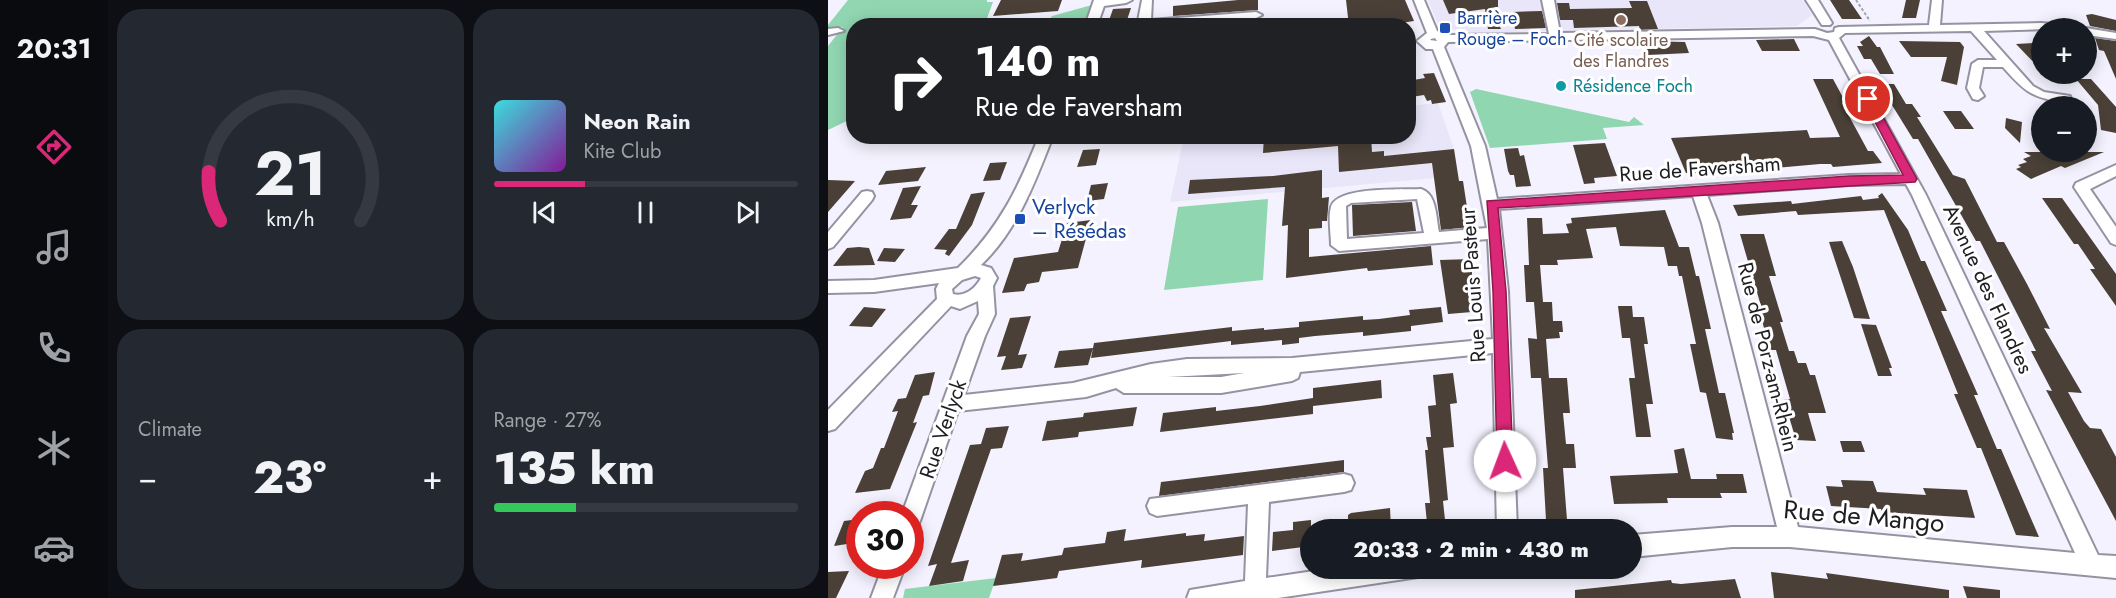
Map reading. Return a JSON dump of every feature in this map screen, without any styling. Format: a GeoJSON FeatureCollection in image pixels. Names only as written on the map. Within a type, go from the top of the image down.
{"type":"FeatureCollection","features":[{"type":"Feature","properties":{"kind":"street"},"geometry":{"type":"LineString","coordinates":[[1093,18],[1100,1],[1126,0]]}},
{"type":"Feature","properties":{"kind":"street"},"geometry":{"type":"LineString","coordinates":[[1144,18],[1147,0]]}},
{"type":"Feature","properties":{"kind":"street","name":"Rue Louis Pasteur"},"geometry":{"type":"LineString","coordinates":[[1419,0],[1475,137],[1492,204],[1496,234],[1508,519]]}},
{"type":"Feature","properties":{"kind":"street"},"geometry":{"type":"LineString","coordinates":[[1548,0],[1555,37]]}},
{"type":"Feature","properties":{"kind":"street","name":"Avenue des Flandres"},"geometry":{"type":"LineString","coordinates":[[1812,0],[1833,30],[1911,179],[2092,565]]}},
{"type":"Feature","properties":{"kind":"street"},"geometry":{"type":"LineString","coordinates":[[1937,0],[1933,22],[1937,29]]}},
{"type":"Feature","properties":{"kind":"street"},"geometry":{"type":"LineString","coordinates":[[1220,18],[1256,15]]}},
{"type":"Feature","properties":{"kind":"street"},"geometry":{"type":"LineString","coordinates":[[1975,28],[2034,93],[2050,96]]}},
{"type":"Feature","properties":{"kind":"street"},"geometry":{"type":"LineString","coordinates":[[1416,40],[1434,37],[1465,39],[1833,30],[2031,28]]}},
{"type":"Feature","properties":{"kind":"street"},"geometry":{"type":"LineString","coordinates":[[2097,33],[2116,36]]}},
{"type":"Feature","properties":{"kind":"street"},"geometry":{"type":"LineString","coordinates":[[1434,37],[1465,39]]}},
{"type":"Feature","properties":{"kind":"street"},"geometry":{"type":"LineString","coordinates":[[1978,96],[1973,88],[1977,65],[2006,63]]}},
{"type":"Feature","properties":{"kind":"street","name":"Rue Verlyck"},"geometry":{"type":"LineString","coordinates":[[976,336],[978,316],[973,307],[952,297],[962,273],[995,242],[1018,207],[1043,144]]}},
{"type":"Feature","properties":{"kind":"street"},"geometry":{"type":"LineString","coordinates":[[2116,171],[2082,187],[2116,237]]}},
{"type":"Feature","properties":{"kind":"street","name":"Rue de Faversham"},"geometry":{"type":"LineString","coordinates":[[1492,204],[1871,179],[1911,179]]}},
{"type":"Feature","properties":{"kind":"street","name":"Rue de Porz-am-Rhein"},"geometry":{"type":"LineString","coordinates":[[1698,190],[1710,223],[1790,537]]}},
{"type":"Feature","properties":{"kind":"street"},"geometry":{"type":"LineString","coordinates":[[1432,237],[1426,200],[1421,194],[1349,198],[1339,204],[1339,245],[1496,234]]}},
{"type":"Feature","properties":{"kind":"street"},"geometry":{"type":"LineString","coordinates":[[828,243],[867,196]]}},
{"type":"Feature","properties":{"kind":"street","name":"Rue Verlyck"},"geometry":{"type":"LineString","coordinates":[[917,501],[976,336],[987,314],[986,280],[995,242]]}},
{"type":"Feature","properties":{"kind":"street"},"geometry":{"type":"LineString","coordinates":[[828,287],[907,282],[975,270],[986,280],[977,296],[952,297],[931,283],[907,282]]}},
{"type":"Feature","properties":{"kind":"street"},"geometry":{"type":"LineString","coordinates":[[828,423],[952,297]]}},
{"type":"Feature","properties":{"kind":"street"},"geometry":{"type":"LineString","coordinates":[[952,404],[1126,385],[1162,378],[1208,386],[1250,374],[1324,363],[1501,345]]}},
{"type":"Feature","properties":{"kind":"street"},"geometry":{"type":"LineString","coordinates":[[1157,506],[1344,483]]}},
{"type":"Feature","properties":{"kind":"street"},"geometry":{"type":"LineString","coordinates":[[1255,590],[1259,493]]}},
{"type":"Feature","properties":{"kind":"street","name":"Rue de Mango"},"geometry":{"type":"LineString","coordinates":[[1642,545],[1732,537],[1790,537],[2116,567]]}},
{"type":"Feature","properties":{"kind":"street"},"geometry":{"type":"LineString","coordinates":[[882,598],[889,579]]}},
{"type":"Feature","properties":{"kind":"street"},"geometry":{"type":"LineString","coordinates":[[1198,598],[1336,579]]}},
{"type":"Feature","properties":{"kind":"path"},"geometry":{"type":"LineString","coordinates":[[1857,0],[1876,30]]}},
{"type":"Feature","properties":{"kind":"shaded area","name":"Cité scolaire des Flandres"},"geometry":{"type":"Polygon","coordinates":[[[1428,0],[1803,0],[1812,15],[1797,26],[1463,33],[1438,24],[1428,0]]]}},
{"type":"Feature","properties":{"kind":"shaded area"},"geometry":{"type":"Polygon","coordinates":[[[1438,103],[1454,149],[1457,176],[1170,202],[1182,144],[1416,144],[1416,105],[1438,103]]]}},
{"type":"Feature","properties":{"kind":"green space"},"geometry":{"type":"Polygon","coordinates":[[[848,0],[987,0],[987,2],[993,2],[987,18],[846,18],[846,121],[828,130],[828,46],[843,27],[828,28],[848,0]]]}},
{"type":"Feature","properties":{"kind":"green space"},"geometry":{"type":"Polygon","coordinates":[[[1092,5],[1087,18],[1050,18],[1092,5]]]}},
{"type":"Feature","properties":{"kind":"green space"},"geometry":{"type":"Polygon","coordinates":[[[1476,89],[1629,122],[1634,117],[1644,125],[1603,128],[1607,139],[1490,148],[1470,92],[1476,89]]]}},
{"type":"Feature","properties":{"kind":"green space"},"geometry":{"type":"Polygon","coordinates":[[[1268,199],[1263,280],[1164,290],[1178,207],[1268,199]]]}},
{"type":"Feature","properties":{"kind":"green space"},"geometry":{"type":"Polygon","coordinates":[[[996,578],[989,598],[903,598],[905,589],[996,578]]]}},
{"type":"Feature","properties":{"kind":"building"},"geometry":{"type":"Polygon","coordinates":[[[1001,0],[1062,0],[1058,11],[993,16],[1001,0]]]}},
{"type":"Feature","properties":{"kind":"building"},"geometry":{"type":"Polygon","coordinates":[[[1258,0],[1258,10],[1173,16],[1173,6],[1258,0]]]}},
{"type":"Feature","properties":{"kind":"building"},"geometry":{"type":"Polygon","coordinates":[[[1346,0],[1405,0],[1413,18],[1348,18],[1346,0]]]}},
{"type":"Feature","properties":{"kind":"building"},"geometry":{"type":"Polygon","coordinates":[[[1443,0],[1498,0],[1498,7],[1490,8],[1501,29],[1488,29],[1485,9],[1449,14],[1443,0]]]}},
{"type":"Feature","properties":{"kind":"building"},"geometry":{"type":"Polygon","coordinates":[[[1830,0],[1849,0],[1862,19],[1842,19],[1830,0]]]}},
{"type":"Feature","properties":{"kind":"building"},"geometry":{"type":"Polygon","coordinates":[[[1906,0],[1920,0],[1916,18],[1902,18],[1906,0]]]}},
{"type":"Feature","properties":{"kind":"building"},"geometry":{"type":"Polygon","coordinates":[[[1629,1],[1647,1],[1658,29],[1640,30],[1639,26],[1574,28],[1573,20],[1560,20],[1557,3],[1569,3],[1570,9],[1632,8],[1629,1]]]}},
{"type":"Feature","properties":{"kind":"building"},"geometry":{"type":"Polygon","coordinates":[[[1131,8],[1128,18],[1110,18],[1113,9],[1131,8]]]}},
{"type":"Feature","properties":{"kind":"building"},"geometry":{"type":"Polygon","coordinates":[[[1542,11],[1546,28],[1515,29],[1512,12],[1542,11]]]}},
{"type":"Feature","properties":{"kind":"building"},"geometry":{"type":"Polygon","coordinates":[[[2092,14],[2116,20],[2116,31],[2097,27],[2097,18],[2087,18],[2086,15],[2092,14]]]}},
{"type":"Feature","properties":{"kind":"building"},"geometry":{"type":"Polygon","coordinates":[[[1869,36],[1877,47],[1880,47],[1894,74],[1880,74],[1871,59],[1864,59],[1857,46],[1863,46],[1860,42],[1869,36]]]}},
{"type":"Feature","properties":{"kind":"building"},"geometry":{"type":"Polygon","coordinates":[[[2097,38],[2116,41],[2116,79],[2104,51],[2099,50],[2097,38]]]}},
{"type":"Feature","properties":{"kind":"building"},"geometry":{"type":"Polygon","coordinates":[[[1794,39],[1800,51],[1762,51],[1756,40],[1794,39]]]}},
{"type":"Feature","properties":{"kind":"building"},"geometry":{"type":"Polygon","coordinates":[[[1644,41],[1685,42],[1689,53],[1648,55],[1644,41]]]}},
{"type":"Feature","properties":{"kind":"building"},"geometry":{"type":"Polygon","coordinates":[[[1899,41],[1960,42],[1964,47],[1957,85],[1941,81],[1947,57],[1911,57],[1899,41]]]}},
{"type":"Feature","properties":{"kind":"building"},"geometry":{"type":"Polygon","coordinates":[[[2031,43],[2031,60],[2016,44],[2031,43]]]}},
{"type":"Feature","properties":{"kind":"building"},"geometry":{"type":"Polygon","coordinates":[[[1434,73],[1446,102],[1432,104],[1431,100],[1427,101],[1424,95],[1416,96],[1416,80],[1425,78],[1423,74],[1434,73]]]}},
{"type":"Feature","properties":{"kind":"building"},"geometry":{"type":"Polygon","coordinates":[[[1813,79],[1833,79],[1846,103],[1842,103],[1868,151],[1873,151],[1882,163],[1833,167],[1831,164],[1820,164],[1774,168],[1776,171],[1710,175],[1708,172],[1686,173],[1671,138],[1807,130],[1810,138],[1840,137],[1813,79]]]}},
{"type":"Feature","properties":{"kind":"building"},"geometry":{"type":"Polygon","coordinates":[[[1879,84],[1894,84],[1906,104],[1912,104],[1921,117],[1917,117],[1953,175],[1965,179],[1997,242],[2004,242],[2027,284],[2050,329],[2044,328],[2082,393],[2068,392],[2090,428],[2101,429],[2116,457],[2116,521],[2046,390],[2052,391],[2031,351],[2036,351],[1980,241],[1976,241],[1918,139],[1913,139],[1879,84]]]}},
{"type":"Feature","properties":{"kind":"building"},"geometry":{"type":"Polygon","coordinates":[[[2080,84],[2095,84],[2116,107],[2116,133],[2101,130],[2097,96],[2090,96],[2080,84]]]}},
{"type":"Feature","properties":{"kind":"building"},"geometry":{"type":"Polygon","coordinates":[[[1943,111],[1961,111],[1974,129],[1955,129],[1943,111]]]}},
{"type":"Feature","properties":{"kind":"building"},"geometry":{"type":"Polygon","coordinates":[[[2006,118],[2022,122],[2020,143],[2005,128],[2006,118]]]}},
{"type":"Feature","properties":{"kind":"building"},"geometry":{"type":"Polygon","coordinates":[[[1605,143],[1617,176],[1594,178],[1595,183],[1584,184],[1573,145],[1605,143]]]}},
{"type":"Feature","properties":{"kind":"building"},"geometry":{"type":"Polygon","coordinates":[[[1264,144],[1372,144],[1372,152],[1384,151],[1384,156],[1454,149],[1459,181],[1463,181],[1470,227],[1441,230],[1432,163],[1339,172],[1338,146],[1263,153],[1264,144]]]}},
{"type":"Feature","properties":{"kind":"building"},"geometry":{"type":"Polygon","coordinates":[[[1518,148],[1520,156],[1524,155],[1531,186],[1516,187],[1514,175],[1510,175],[1508,171],[1504,149],[1518,148]]]}},
{"type":"Feature","properties":{"kind":"building"},"geometry":{"type":"Polygon","coordinates":[[[1100,149],[1096,165],[1077,167],[1083,150],[1100,149]]]}},
{"type":"Feature","properties":{"kind":"building"},"geometry":{"type":"Polygon","coordinates":[[[2031,156],[2031,162],[2080,162],[2065,168],[2061,166],[2031,179],[2016,169],[2021,167],[2018,165],[2027,162],[2023,159],[2031,156]]]}},
{"type":"Feature","properties":{"kind":"building"},"geometry":{"type":"Polygon","coordinates":[[[1007,162],[1000,180],[983,181],[990,163],[1007,162]]]}},
{"type":"Feature","properties":{"kind":"building"},"geometry":{"type":"Polygon","coordinates":[[[926,167],[918,181],[878,185],[886,171],[926,167]]]}},
{"type":"Feature","properties":{"kind":"building"},"geometry":{"type":"Polygon","coordinates":[[[1322,170],[1322,198],[1329,197],[1327,221],[1322,221],[1322,228],[1309,229],[1309,257],[1431,246],[1433,265],[1368,271],[1367,268],[1286,278],[1288,225],[1282,226],[1285,187],[1188,194],[1190,180],[1273,176],[1322,170]]]}},
{"type":"Feature","properties":{"kind":"building"},"geometry":{"type":"Polygon","coordinates":[[[828,180],[855,181],[828,212],[828,180]]]}},
{"type":"Feature","properties":{"kind":"building"},"geometry":{"type":"Polygon","coordinates":[[[1108,183],[1104,199],[1087,201],[1091,185],[1108,183]]]}},
{"type":"Feature","properties":{"kind":"building"},"geometry":{"type":"Polygon","coordinates":[[[921,186],[911,205],[918,205],[911,218],[890,220],[903,188],[921,186]]]}},
{"type":"Feature","properties":{"kind":"building"},"geometry":{"type":"Polygon","coordinates":[[[985,192],[972,225],[949,256],[945,254],[947,250],[934,249],[949,229],[956,229],[971,194],[985,192]]]}},
{"type":"Feature","properties":{"kind":"building"},"geometry":{"type":"Polygon","coordinates":[[[1882,193],[1908,230],[1921,261],[1925,261],[1947,311],[1941,311],[1978,395],[1974,395],[1997,449],[2001,449],[2039,537],[2016,535],[1981,448],[1977,448],[1954,394],[1958,394],[1884,210],[1798,215],[1796,211],[1738,216],[1733,205],[1791,201],[1792,204],[1861,196],[1863,200],[1879,198],[1878,196],[1882,193]]]}},
{"type":"Feature","properties":{"kind":"building"},"geometry":{"type":"Polygon","coordinates":[[[2042,198],[2062,198],[2116,274],[2116,306],[2090,269],[2095,269],[2078,244],[2074,244],[2042,198]]]}},
{"type":"Feature","properties":{"kind":"building"},"geometry":{"type":"Polygon","coordinates":[[[1412,202],[1416,231],[1353,236],[1352,205],[1412,202]]]}},
{"type":"Feature","properties":{"kind":"building"},"geometry":{"type":"Polygon","coordinates":[[[1665,210],[1679,247],[1689,247],[1696,276],[1699,276],[1711,329],[1705,329],[1719,393],[1725,393],[1734,433],[1732,433],[1733,440],[1716,438],[1706,393],[1700,392],[1690,344],[1696,344],[1682,276],[1679,276],[1677,266],[1668,266],[1664,247],[1620,246],[1616,227],[1586,229],[1593,258],[1557,260],[1558,265],[1540,265],[1543,302],[1552,302],[1553,321],[1562,321],[1563,332],[1559,332],[1560,338],[1546,339],[1549,378],[1531,378],[1528,338],[1537,339],[1534,302],[1526,302],[1524,265],[1529,265],[1527,218],[1542,218],[1543,234],[1569,233],[1566,224],[1572,223],[1571,218],[1665,210]]]}},
{"type":"Feature","properties":{"kind":"building"},"geometry":{"type":"Polygon","coordinates":[[[1091,220],[1078,268],[1042,272],[1039,282],[1027,284],[1024,291],[1002,293],[1014,258],[1058,252],[1067,223],[1091,220]]]}},
{"type":"Feature","properties":{"kind":"building"},"geometry":{"type":"Polygon","coordinates":[[[1740,234],[1764,234],[1776,276],[1769,276],[1789,351],[1794,351],[1798,363],[1806,363],[1810,375],[1815,375],[1826,413],[1808,413],[1816,441],[1796,440],[1784,400],[1790,399],[1776,350],[1770,350],[1758,306],[1761,306],[1740,234]]]}},
{"type":"Feature","properties":{"kind":"building"},"geometry":{"type":"Polygon","coordinates":[[[1842,241],[1870,319],[1854,318],[1829,242],[1842,241]]]}},
{"type":"Feature","properties":{"kind":"building"},"geometry":{"type":"Polygon","coordinates":[[[847,248],[869,248],[875,265],[833,266],[847,248]]]}},
{"type":"Feature","properties":{"kind":"building"},"geometry":{"type":"Polygon","coordinates":[[[884,248],[905,249],[895,262],[877,261],[884,248]]]}},
{"type":"Feature","properties":{"kind":"building"},"geometry":{"type":"Polygon","coordinates":[[[1472,259],[1472,312],[1448,314],[1440,260],[1472,259]]]}},
{"type":"Feature","properties":{"kind":"building"},"geometry":{"type":"Polygon","coordinates":[[[1618,306],[1632,306],[1633,317],[1644,317],[1648,344],[1644,344],[1653,404],[1646,404],[1651,437],[1636,437],[1629,378],[1635,378],[1630,338],[1622,338],[1618,306]]]}},
{"type":"Feature","properties":{"kind":"building"},"geometry":{"type":"Polygon","coordinates":[[[864,307],[886,309],[872,327],[849,326],[864,307]]]}},
{"type":"Feature","properties":{"kind":"building"},"geometry":{"type":"Polygon","coordinates":[[[1441,307],[1443,322],[1411,326],[1411,331],[1363,336],[1363,332],[1315,336],[1299,338],[1299,343],[1282,345],[1282,340],[1231,345],[1231,341],[1091,358],[1094,343],[1232,327],[1232,331],[1264,328],[1264,330],[1299,327],[1299,322],[1363,316],[1363,320],[1379,319],[1410,315],[1409,310],[1441,307]]]}},
{"type":"Feature","properties":{"kind":"building"},"geometry":{"type":"Polygon","coordinates":[[[1031,316],[1018,355],[1027,354],[1022,368],[1001,370],[1006,356],[997,357],[1010,318],[1031,316]]]}},
{"type":"Feature","properties":{"kind":"building"},"geometry":{"type":"Polygon","coordinates":[[[1861,324],[1876,325],[1892,368],[1889,368],[1892,376],[1878,376],[1861,324]]]}},
{"type":"Feature","properties":{"kind":"building"},"geometry":{"type":"Polygon","coordinates":[[[1093,348],[1088,365],[1054,368],[1059,351],[1093,348]]]}},
{"type":"Feature","properties":{"kind":"building"},"geometry":{"type":"Polygon","coordinates":[[[935,372],[929,395],[923,396],[913,423],[917,422],[890,489],[855,493],[865,471],[873,468],[881,448],[884,448],[898,411],[892,412],[898,399],[906,398],[915,375],[935,372]]]}},
{"type":"Feature","properties":{"kind":"building"},"geometry":{"type":"Polygon","coordinates":[[[1453,373],[1457,403],[1450,404],[1454,447],[1443,448],[1448,500],[1443,501],[1445,519],[1427,519],[1425,503],[1430,503],[1425,450],[1428,450],[1426,437],[1431,437],[1428,406],[1436,405],[1433,375],[1453,373]]]}},
{"type":"Feature","properties":{"kind":"building"},"geometry":{"type":"Polygon","coordinates":[[[1541,378],[1567,378],[1570,413],[1563,413],[1566,444],[1574,444],[1576,468],[1563,468],[1567,519],[1546,519],[1543,468],[1548,468],[1541,378]]]}},
{"type":"Feature","properties":{"kind":"building"},"geometry":{"type":"Polygon","coordinates":[[[1381,380],[1382,398],[1313,406],[1313,414],[1160,432],[1163,413],[1216,407],[1216,411],[1313,398],[1313,388],[1381,380]]]}},
{"type":"Feature","properties":{"kind":"building"},"geometry":{"type":"Polygon","coordinates":[[[1137,407],[1133,426],[1079,432],[1078,437],[1042,441],[1047,421],[1083,417],[1084,413],[1137,407]]]}},
{"type":"Feature","properties":{"kind":"building"},"geometry":{"type":"Polygon","coordinates":[[[1009,426],[1002,448],[991,449],[951,563],[969,560],[963,581],[929,586],[937,564],[928,566],[970,445],[981,444],[986,428],[1009,426]]]}},
{"type":"Feature","properties":{"kind":"building"},"geometry":{"type":"Polygon","coordinates":[[[1840,441],[1861,441],[1865,452],[1843,452],[1840,441]]]}},
{"type":"Feature","properties":{"kind":"building"},"geometry":{"type":"Polygon","coordinates":[[[1684,448],[1691,479],[1717,479],[1716,474],[1743,474],[1747,493],[1720,493],[1722,498],[1667,498],[1668,503],[1614,504],[1610,476],[1678,473],[1674,450],[1684,448]]]}},
{"type":"Feature","properties":{"kind":"building"},"geometry":{"type":"Polygon","coordinates":[[[1344,460],[1344,472],[1159,496],[1161,482],[1344,460]]]}},
{"type":"Feature","properties":{"kind":"building"},"geometry":{"type":"Polygon","coordinates":[[[1841,480],[1873,481],[1877,492],[1926,495],[1923,488],[1967,490],[1975,518],[1831,506],[1826,486],[1843,487],[1841,480]]]}},
{"type":"Feature","properties":{"kind":"building"},"geometry":{"type":"Polygon","coordinates":[[[1390,508],[1391,519],[1348,519],[1351,513],[1390,508]]]}},
{"type":"Feature","properties":{"kind":"building"},"geometry":{"type":"Polygon","coordinates":[[[846,521],[846,544],[834,546],[846,521]]]}},
{"type":"Feature","properties":{"kind":"building"},"geometry":{"type":"Polygon","coordinates":[[[1300,521],[1300,547],[1272,551],[1273,532],[1293,530],[1293,522],[1300,521]]]}},
{"type":"Feature","properties":{"kind":"building"},"geometry":{"type":"Polygon","coordinates":[[[1126,529],[1124,541],[1186,533],[1186,536],[1205,534],[1204,541],[1244,536],[1243,555],[1141,568],[1142,560],[1059,571],[1057,578],[993,586],[1002,555],[1023,553],[1021,561],[1062,555],[1064,548],[1105,543],[1107,532],[1126,529]]]}},
{"type":"Feature","properties":{"kind":"building"},"geometry":{"type":"Polygon","coordinates":[[[846,571],[846,577],[836,598],[828,598],[828,572],[846,571]]]}},
{"type":"Feature","properties":{"kind":"building"},"geometry":{"type":"Polygon","coordinates":[[[1771,572],[1828,579],[1826,573],[1949,590],[1949,598],[1774,598],[1771,572]]]}},
{"type":"Feature","properties":{"kind":"building"},"geometry":{"type":"Polygon","coordinates":[[[1735,579],[1741,598],[1575,598],[1575,590],[1671,580],[1672,583],[1681,584],[1735,579]]]}},
{"type":"Feature","properties":{"kind":"building"},"geometry":{"type":"Polygon","coordinates":[[[1963,586],[2000,590],[2000,598],[1967,598],[1963,586]]]}},
{"type":"Feature","properties":{"kind":"place","name":"Cité scolaire des Flandres"},"geometry":{"type":"Point","coordinates":[1621,20]}},
{"type":"Feature","properties":{"kind":"place","name":"Barrière Rouge – Foch"},"geometry":{"type":"Point","coordinates":[1445,28]}},
{"type":"Feature","properties":{"kind":"place","name":"Résidence Foch"},"geometry":{"type":"Point","coordinates":[1561,86]}},
{"type":"Feature","properties":{"kind":"place","name":"Verlyck – Résédas"},"geometry":{"type":"Point","coordinates":[1020,219]}},
{"type":"Feature","properties":{"kind":"route"},"geometry":{"type":"LineString","coordinates":[[1505,461],[1500,291],[1492,204],[1849,180],[1911,179],[1868,99]]}}]}
